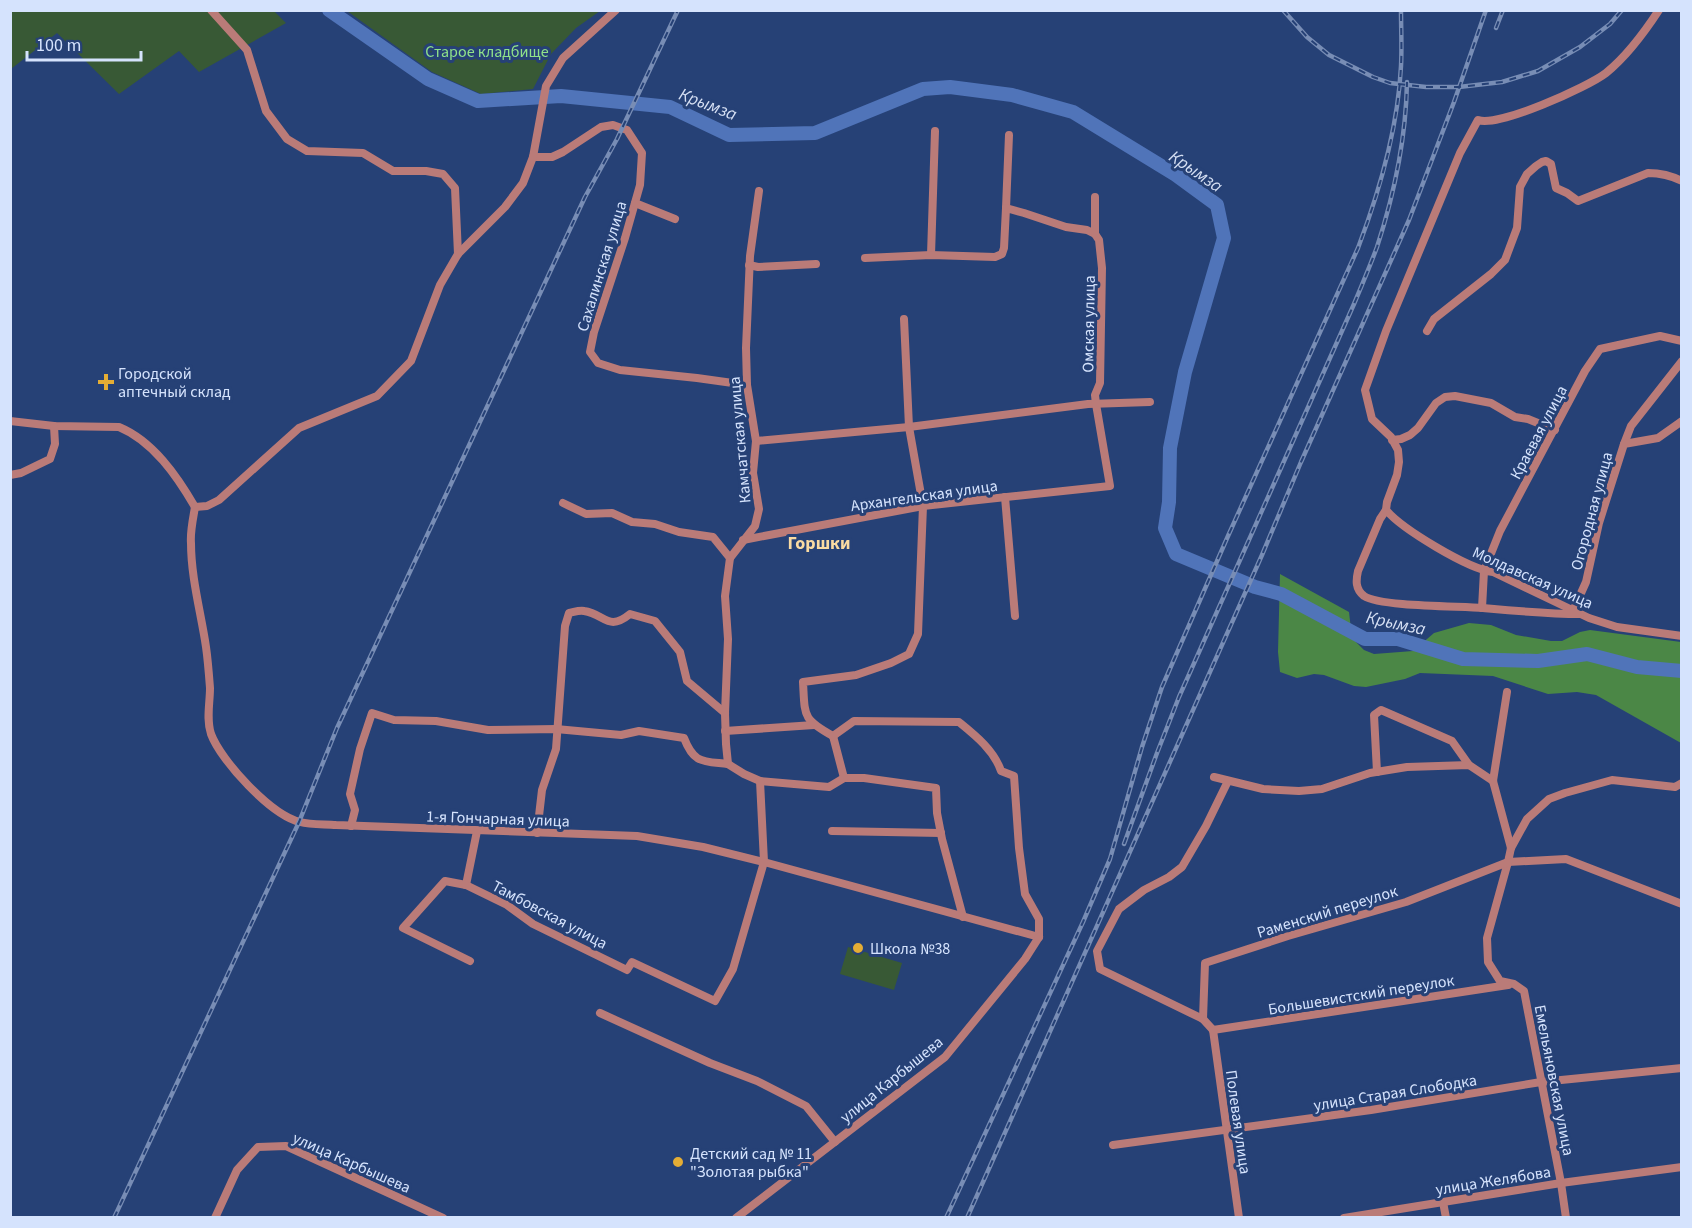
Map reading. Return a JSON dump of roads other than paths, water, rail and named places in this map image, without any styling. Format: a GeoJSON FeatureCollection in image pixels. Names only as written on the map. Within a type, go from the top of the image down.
{"type":"FeatureCollection","features":[{"type":"Feature","properties":{"kind":"street"},"geometry":{"type":"LineString","coordinates":[[211,10],[247,50],[266,111],[287,139],[307,151],[363,153],[393,171],[426,171],[442,174],[456,188],[458,254]]}},
{"type":"Feature","properties":{"kind":"street"},"geometry":{"type":"LineString","coordinates":[[10,421],[54,426],[119,427],[128,430],[153,451],[180,481],[195,507],[207,506],[219,501],[299,428],[377,396],[411,362],[440,285],[458,254],[505,207],[523,183],[533,157],[546,86],[563,58],[616,10]]}},
{"type":"Feature","properties":{"kind":"street"},"geometry":{"type":"LineString","coordinates":[[1576,613],[1532,613],[1409,604],[1375,600],[1366,597],[1361,592],[1357,587],[1358,571],[1386,510],[1399,462],[1398,450],[1392,440],[1372,418],[1365,390],[1386,332],[1460,153],[1478,120],[1484,123],[1499,120],[1592,82],[1628,53],[1659,10]]}},
{"type":"Feature","properties":{"kind":"street","name":"Сахалинская улица"},"geometry":{"type":"LineString","coordinates":[[533,157],[552,157],[601,128],[613,125],[627,130],[642,153],[640,185],[594,332],[590,352],[598,363],[620,370],[747,385]]}},
{"type":"Feature","properties":{"kind":"street"},"geometry":{"type":"LineString","coordinates":[[931,255],[935,131]]}},
{"type":"Feature","properties":{"kind":"street"},"geometry":{"type":"LineString","coordinates":[[865,258],[931,255],[995,257],[1002,254],[1010,135]]}},
{"type":"Feature","properties":{"kind":"street"},"geometry":{"type":"LineString","coordinates":[[1427,331],[1434,319],[1491,274],[1505,260],[1517,228],[1520,187],[1527,174],[1542,162],[1551,164],[1556,188],[1568,193],[1578,201],[1648,173],[1660,173],[1682,181]]}},
{"type":"Feature","properties":{"kind":"street","name":"Камчатская улица"},"geometry":{"type":"LineString","coordinates":[[728,764],[725,731],[728,639],[725,596],[730,558],[755,526],[759,509],[753,473],[756,441],[747,385],[746,348],[749,265],[759,191]]}},
{"type":"Feature","properties":{"kind":"street","name":"Омская улица"},"geometry":{"type":"LineString","coordinates":[[1095,197],[1095,234],[1099,240],[1102,268],[1100,383],[1095,395],[1110,486]]}},
{"type":"Feature","properties":{"kind":"street"},"geometry":{"type":"LineString","coordinates":[[635,203],[675,219]]}},
{"type":"Feature","properties":{"kind":"street"},"geometry":{"type":"LineString","coordinates":[[1006,208],[1095,234]]}},
{"type":"Feature","properties":{"kind":"street"},"geometry":{"type":"LineString","coordinates":[[749,265],[758,267],[816,264]]}},
{"type":"Feature","properties":{"kind":"street"},"geometry":{"type":"LineString","coordinates":[[844,778],[833,736],[814,725],[805,713],[802,682],[856,675],[891,663],[909,654],[918,634],[923,506],[909,427],[904,319]]}},
{"type":"Feature","properties":{"kind":"street","name":"Краевая улица"},"geometry":{"type":"LineString","coordinates":[[1482,608],[1484,571],[1500,531],[1585,371],[1600,349],[1660,336],[1682,341]]}},
{"type":"Feature","properties":{"kind":"street"},"geometry":{"type":"LineString","coordinates":[[1624,444],[1631,426],[1682,361]]}},
{"type":"Feature","properties":{"kind":"street"},"geometry":{"type":"LineString","coordinates":[[1392,440],[1410,435],[1436,403],[1445,397],[1455,396],[1491,403],[1515,417],[1528,419],[1554,430]]}},
{"type":"Feature","properties":{"kind":"street"},"geometry":{"type":"LineString","coordinates":[[756,441],[909,427],[1096,404],[1150,402]]}},
{"type":"Feature","properties":{"kind":"street","name":"Огородная улица"},"geometry":{"type":"LineString","coordinates":[[1576,613],[1586,582],[1599,523],[1624,444],[1658,438],[1682,422]]}},
{"type":"Feature","properties":{"kind":"street"},"geometry":{"type":"LineString","coordinates":[[10,475],[21,473],[50,459],[55,444],[54,426]]}},
{"type":"Feature","properties":{"kind":"street","name":"Архангельская улица"},"geometry":{"type":"LineString","coordinates":[[743,540],[923,506],[1110,486]]}},
{"type":"Feature","properties":{"kind":"street"},"geometry":{"type":"LineString","coordinates":[[1005,497],[1015,616]]}},
{"type":"Feature","properties":{"kind":"street"},"geometry":{"type":"LineString","coordinates":[[563,503],[586,514],[612,513],[632,522],[655,524],[679,532],[713,537],[730,558]]}},
{"type":"Feature","properties":{"kind":"street","name":"1-я Гончарная улица"},"geometry":{"type":"LineString","coordinates":[[195,507],[190,542],[206,649],[210,687],[209,719],[212,734],[221,751],[246,783],[283,815],[299,822],[351,826],[637,836],[703,847],[764,862],[1039,938]]}},
{"type":"Feature","properties":{"kind":"street","name":"Молдавская улица"},"geometry":{"type":"LineString","coordinates":[[1386,510],[1421,537],[1451,555],[1484,571],[1493,572],[1576,613],[1617,627],[1682,636]]}},
{"type":"Feature","properties":{"kind":"street"},"geometry":{"type":"LineString","coordinates":[[537,833],[542,790],[556,749],[565,626],[569,613],[583,611],[610,622],[622,621],[630,614],[655,621],[680,652],[687,681],[725,713]]}},
{"type":"Feature","properties":{"kind":"street"},"geometry":{"type":"LineString","coordinates":[[1507,692],[1493,781],[1511,848]]}},
{"type":"Feature","properties":{"kind":"street"},"geometry":{"type":"LineString","coordinates":[[1377,772],[1374,716],[1381,710],[1452,741],[1469,765],[1493,781]]}},
{"type":"Feature","properties":{"kind":"street"},"geometry":{"type":"LineString","coordinates":[[351,826],[355,810],[351,794],[360,749],[372,713],[394,720],[436,721],[489,730],[556,729],[621,735],[639,731],[684,738],[689,751],[695,758],[728,764],[760,781],[829,787],[844,778],[864,778],[936,788],[941,833],[963,917]]}},
{"type":"Feature","properties":{"kind":"street"},"geometry":{"type":"LineString","coordinates":[[833,736],[854,721],[959,722],[974,735],[997,760],[1000,771],[1014,776],[1025,894],[1039,919],[1039,938]]}},
{"type":"Feature","properties":{"kind":"street"},"geometry":{"type":"LineString","coordinates":[[725,731],[814,725]]}},
{"type":"Feature","properties":{"kind":"street"},"geometry":{"type":"LineString","coordinates":[[1214,777],[1263,789],[1299,791],[1322,789],[1377,772],[1407,767],[1469,765]]}},
{"type":"Feature","properties":{"kind":"street"},"geometry":{"type":"LineString","coordinates":[[1511,848],[1527,819],[1549,800],[1565,793],[1612,780],[1675,787],[1682,783]]}},
{"type":"Feature","properties":{"kind":"street"},"geometry":{"type":"LineString","coordinates":[[760,781],[764,862]]}},
{"type":"Feature","properties":{"kind":"street"},"geometry":{"type":"LineString","coordinates":[[1213,1030],[1203,1019],[1100,969],[1097,951],[1119,909],[1144,890],[1169,877],[1182,867],[1220,800],[1228,781]]}},
{"type":"Feature","properties":{"kind":"street"},"geometry":{"type":"LineString","coordinates":[[470,961],[403,928],[445,881],[466,885],[477,831]]}},
{"type":"Feature","properties":{"kind":"street"},"geometry":{"type":"LineString","coordinates":[[832,831],[941,833]]}},
{"type":"Feature","properties":{"kind":"street","name":"Емельяновская улица"},"geometry":{"type":"LineString","coordinates":[[1511,848],[1487,938],[1488,962],[1500,981],[1514,984],[1524,991],[1566,1218]]}},
{"type":"Feature","properties":{"kind":"street"},"geometry":{"type":"LineString","coordinates":[[1508,862],[1566,860],[1682,904]]}},
{"type":"Feature","properties":{"kind":"street","name":"Тамбовская улица"},"geometry":{"type":"LineString","coordinates":[[466,885],[507,905],[533,924],[627,970],[632,962],[715,1001],[733,969],[764,862]]}},
{"type":"Feature","properties":{"kind":"street","name":"Раменский переулок"},"geometry":{"type":"LineString","coordinates":[[1203,1019],[1204,963],[1406,902],[1508,862]]}},
{"type":"Feature","properties":{"kind":"street","name":"улица Карбышева"},"geometry":{"type":"LineString","coordinates":[[736,1218],[945,1057],[1025,959],[1039,938]]}},
{"type":"Feature","properties":{"kind":"street","name":"Большевистский переулок"},"geometry":{"type":"LineString","coordinates":[[1213,1030],[1514,984]]}},
{"type":"Feature","properties":{"kind":"street"},"geometry":{"type":"LineString","coordinates":[[600,1013],[710,1063],[757,1081],[806,1106],[835,1142]]}},
{"type":"Feature","properties":{"kind":"street","name":"Полевая улица"},"geometry":{"type":"LineString","coordinates":[[1213,1030],[1239,1218]]}},
{"type":"Feature","properties":{"kind":"street","name":"улица Старая Слободка"},"geometry":{"type":"LineString","coordinates":[[1113,1145],[1423,1103],[1541,1082],[1682,1068]]}},
{"type":"Feature","properties":{"kind":"street","name":"улица Карбышева"},"geometry":{"type":"LineString","coordinates":[[215,1218],[237,1170],[258,1147],[286,1146],[443,1218]]}},
{"type":"Feature","properties":{"kind":"street","name":"улица Желябова"},"geometry":{"type":"LineString","coordinates":[[1344,1218],[1561,1183],[1682,1167]]}},
{"type":"Feature","properties":{"kind":"street"},"geometry":{"type":"LineString","coordinates":[[1443,1202],[1446,1218]]}},
{"type":"Feature","properties":{"kind":"waterway","name":"Крымза"},"geometry":{"type":"LineString","coordinates":[[329,10],[428,79],[478,101],[561,96],[670,107],[729,135],[815,133],[923,89],[950,87],[1012,95],[1073,112],[1176,175],[1217,205],[1224,238],[1185,372],[1170,448],[1169,502],[1165,528],[1176,554],[1255,587],[1281,594],[1365,639],[1398,639],[1463,659],[1538,661],[1587,654],[1637,667],[1682,671]]}},
{"type":"Feature","properties":{"kind":"railway"},"geometry":{"type":"LineString","coordinates":[[114,1218],[299,822],[337,728],[585,197],[617,139],[678,10]]}},
{"type":"Feature","properties":{"kind":"railway"},"geometry":{"type":"LineString","coordinates":[[1283,10],[1307,37],[1329,55],[1390,83],[1426,87],[1459,87],[1502,82],[1538,71],[1580,47],[1610,24],[1622,10]]}},
{"type":"Feature","properties":{"kind":"railway"},"geometry":{"type":"LineString","coordinates":[[946,1218],[1110,859],[1162,687],[1358,248],[1374,204],[1392,136],[1401,66],[1401,10]]}},
{"type":"Feature","properties":{"kind":"railway"},"geometry":{"type":"LineString","coordinates":[[967,1218],[1409,220],[1486,10]]}},
{"type":"Feature","properties":{"kind":"railway"},"geometry":{"type":"LineString","coordinates":[[1496,28],[1503,10]]}},
{"type":"Feature","properties":{"kind":"railway"},"geometry":{"type":"LineString","coordinates":[[1124,844],[1179,697],[1354,304],[1377,247],[1398,166],[1407,82]]}},
{"type":"Feature","properties":{"kind":"place","name":"Городской аптечный склад"},"geometry":{"type":"Point","coordinates":[106,382]}},
{"type":"Feature","properties":{"kind":"place","name":"Школа №38"},"geometry":{"type":"Point","coordinates":[858,948]}},
{"type":"Feature","properties":{"kind":"place","name":"Детский сад № 11 \"Золотая рыбка\""},"geometry":{"type":"Point","coordinates":[678,1162]}},
{"type":"Feature","properties":{"kind":"district","name":"Горшки"},"geometry":{"type":"Point","coordinates":[819,543]}},
{"type":"Feature","properties":{"kind":"park label","name":"Старое кладбище"},"geometry":{"type":"Point","coordinates":[487,51]}}]}
